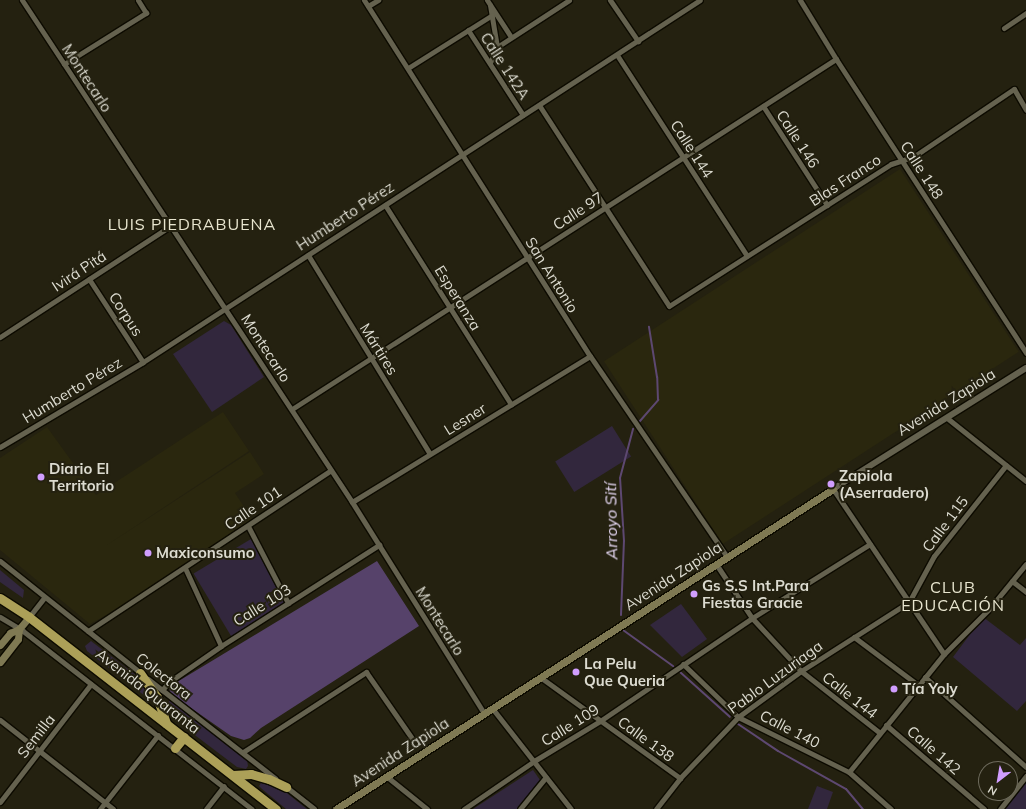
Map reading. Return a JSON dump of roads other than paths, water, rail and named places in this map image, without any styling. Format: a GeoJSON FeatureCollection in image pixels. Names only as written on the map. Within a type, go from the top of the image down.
{"type":"FeatureCollection","features":[{"type":"Feature","properties":{"kind":"highway","name":"Avenida Quaranta"},"geometry":{"type":"LineString","coordinates":[[0,598],[29,617],[276,809]]}},
{"type":"Feature","properties":{"kind":"highway"},"geometry":{"type":"LineString","coordinates":[[140,673],[157,696],[166,723]]}},
{"type":"Feature","properties":{"kind":"highway"},"geometry":{"type":"LineString","coordinates":[[175,748],[184,737]]}},
{"type":"Feature","properties":{"kind":"highway"},"geometry":{"type":"LineString","coordinates":[[233,775],[251,774],[269,779],[286,787]]}},
{"type":"Feature","properties":{"kind":"main road","name":"Avenida Zapiola"},"geometry":{"type":"LineString","coordinates":[[336,809],[833,489]]}},
{"type":"Feature","properties":{"kind":"main road"},"geometry":{"type":"LineString","coordinates":[[0,645],[10,633],[19,629],[29,617]]}},
{"type":"Feature","properties":{"kind":"main road"},"geometry":{"type":"LineString","coordinates":[[0,662],[18,639],[19,629]]}},
{"type":"Feature","properties":{"kind":"street","name":"Montecarlo"},"geometry":{"type":"LineString","coordinates":[[22,0],[292,409],[484,713]]}},
{"type":"Feature","properties":{"kind":"street"},"geometry":{"type":"LineString","coordinates":[[64,64],[146,13],[138,0]]}},
{"type":"Feature","properties":{"kind":"street","name":"San Antonio"},"geometry":{"type":"LineString","coordinates":[[364,0],[590,356],[727,557]]}},
{"type":"Feature","properties":{"kind":"street"},"geometry":{"type":"LineString","coordinates":[[368,6],[378,0]]}},
{"type":"Feature","properties":{"kind":"street"},"geometry":{"type":"LineString","coordinates":[[497,46],[569,0]]}},
{"type":"Feature","properties":{"kind":"street"},"geometry":{"type":"LineString","coordinates":[[610,0],[638,41]]}},
{"type":"Feature","properties":{"kind":"street","name":"Humberto Pérez"},"geometry":{"type":"LineString","coordinates":[[0,447],[143,362],[638,41],[694,2],[700,0]]}},
{"type":"Feature","properties":{"kind":"street","name":"Calle 148"},"geometry":{"type":"LineString","coordinates":[[800,0],[836,59],[1026,353]]}},
{"type":"Feature","properties":{"kind":"street"},"geometry":{"type":"LineString","coordinates":[[488,2],[511,37]]}},
{"type":"Feature","properties":{"kind":"street"},"geometry":{"type":"LineString","coordinates":[[488,2],[492,15],[497,46],[490,64]]}},
{"type":"Feature","properties":{"kind":"street"},"geometry":{"type":"LineString","coordinates":[[1004,28],[1026,13]]}},
{"type":"Feature","properties":{"kind":"street"},"geometry":{"type":"LineString","coordinates":[[408,68],[492,15]]}},
{"type":"Feature","properties":{"kind":"street","name":"Calle 142A"},"geometry":{"type":"LineString","coordinates":[[468,30],[523,115]]}},
{"type":"Feature","properties":{"kind":"street","name":"Calle 144"},"geometry":{"type":"LineString","coordinates":[[616,55],[747,256]]}},
{"type":"Feature","properties":{"kind":"street","name":"Calle 97"},"geometry":{"type":"LineString","coordinates":[[292,409],[836,59]]}},
{"type":"Feature","properties":{"kind":"street","name":"Blas Franco"},"geometry":{"type":"LineString","coordinates":[[605,208],[669,306],[890,164],[913,157],[1014,89],[1026,110]]}},
{"type":"Feature","properties":{"kind":"street"},"geometry":{"type":"LineString","coordinates":[[539,105],[605,208]]}},
{"type":"Feature","properties":{"kind":"street","name":"Calle 146"},"geometry":{"type":"LineString","coordinates":[[763,106],[827,205]]}},
{"type":"Feature","properties":{"kind":"street","name":"Esperanza"},"geometry":{"type":"LineString","coordinates":[[385,205],[511,404]]}},
{"type":"Feature","properties":{"kind":"street","name":"Ivirá Pitá"},"geometry":{"type":"LineString","coordinates":[[0,337],[170,226]]}},
{"type":"Feature","properties":{"kind":"street","name":"Mártires"},"geometry":{"type":"LineString","coordinates":[[308,255],[430,454]]}},
{"type":"Feature","properties":{"kind":"street","name":"Corpus"},"geometry":{"type":"LineString","coordinates":[[89,279],[143,362]]}},
{"type":"Feature","properties":{"kind":"street","name":"Lesner"},"geometry":{"type":"LineString","coordinates":[[352,502],[590,356]]}},
{"type":"Feature","properties":{"kind":"street","name":"Avenida Zapiola"},"geometry":{"type":"LineString","coordinates":[[833,489],[1026,368]]}},
{"type":"Feature","properties":{"kind":"street"},"geometry":{"type":"LineString","coordinates":[[947,418],[1026,481]]}},
{"type":"Feature","properties":{"kind":"street","name":"Calle 115"},"geometry":{"type":"LineString","coordinates":[[909,602],[934,556],[1006,465]]}},
{"type":"Feature","properties":{"kind":"street","name":"Calle 101"},"geometry":{"type":"LineString","coordinates":[[88,631],[331,470]]}},
{"type":"Feature","properties":{"kind":"street"},"geometry":{"type":"LineString","coordinates":[[833,489],[944,654]]}},
{"type":"Feature","properties":{"kind":"street"},"geometry":{"type":"LineString","coordinates":[[248,526],[288,603]]}},
{"type":"Feature","properties":{"kind":"street","name":"Calle 109"},"geometry":{"type":"LineString","coordinates":[[464,809],[534,761],[600,721],[752,618],[870,544]]}},
{"type":"Feature","properties":{"kind":"street","name":"Calle 103"},"geometry":{"type":"LineString","coordinates":[[162,690],[169,682],[221,646],[379,545]]}},
{"type":"Feature","properties":{"kind":"street","name":"Colectora"},"geometry":{"type":"LineString","coordinates":[[0,561],[44,598],[314,809]]}},
{"type":"Feature","properties":{"kind":"street","name":"Calle 144"},"geometry":{"type":"LineString","coordinates":[[716,564],[752,618],[800,671],[880,733]]}},
{"type":"Feature","properties":{"kind":"street"},"geometry":{"type":"LineString","coordinates":[[849,772],[944,654],[989,609],[1026,564]]}},
{"type":"Feature","properties":{"kind":"street"},"geometry":{"type":"LineString","coordinates":[[185,568],[221,646]]}},
{"type":"Feature","properties":{"kind":"street"},"geometry":{"type":"LineString","coordinates":[[1012,581],[1026,592]]}},
{"type":"Feature","properties":{"kind":"street"},"geometry":{"type":"LineString","coordinates":[[29,617],[44,598]]}},
{"type":"Feature","properties":{"kind":"street","name":"Pablo Luzuriaga"},"geometry":{"type":"LineString","coordinates":[[656,809],[680,778],[738,717],[800,671],[909,602]]}},
{"type":"Feature","properties":{"kind":"street"},"geometry":{"type":"LineString","coordinates":[[0,616],[175,748],[252,809]]}},
{"type":"Feature","properties":{"kind":"street"},"geometry":{"type":"LineString","coordinates":[[854,637],[918,685]]}},
{"type":"Feature","properties":{"kind":"street","name":"Calle 140"},"geometry":{"type":"LineString","coordinates":[[683,664],[738,717],[849,772],[891,809]]}},
{"type":"Feature","properties":{"kind":"street"},"geometry":{"type":"LineString","coordinates":[[243,752],[366,672],[414,740]]}},
{"type":"Feature","properties":{"kind":"street","name":"Calle 138"},"geometry":{"type":"LineString","coordinates":[[540,677],[680,778]]}},
{"type":"Feature","properties":{"kind":"street"},"geometry":{"type":"LineString","coordinates":[[925,677],[1026,767]]}},
{"type":"Feature","properties":{"kind":"street","name":"Semilla"},"geometry":{"type":"LineString","coordinates":[[0,802],[91,684]]}},
{"type":"Feature","properties":{"kind":"street"},"geometry":{"type":"LineString","coordinates":[[492,708],[571,809]]}},
{"type":"Feature","properties":{"kind":"street"},"geometry":{"type":"LineString","coordinates":[[0,720],[113,809]]}},
{"type":"Feature","properties":{"kind":"street","name":"Calle 142"},"geometry":{"type":"LineString","coordinates":[[886,725],[984,809]]}},
{"type":"Feature","properties":{"kind":"street"},"geometry":{"type":"LineString","coordinates":[[100,809],[158,735]]}},
{"type":"Feature","properties":{"kind":"street"},"geometry":{"type":"LineString","coordinates":[[386,776],[427,809]]}},
{"type":"Feature","properties":{"kind":"street"},"geometry":{"type":"LineString","coordinates":[[1000,809],[1026,776]]}},
{"type":"Feature","properties":{"kind":"street"},"geometry":{"type":"LineString","coordinates":[[520,809],[546,777]]}},
{"type":"Feature","properties":{"kind":"street"},"geometry":{"type":"LineString","coordinates":[[206,809],[224,786]]}},
{"type":"Feature","properties":{"kind":"waterway","name":"Arroyo Sití"},"geometry":{"type":"LineString","coordinates":[[640,421],[658,400],[657,377],[649,327]]}},
{"type":"Feature","properties":{"kind":"waterway","name":"Arroyo Sití"},"geometry":{"type":"LineString","coordinates":[[621,615],[624,541],[620,478],[633,429]]}},
{"type":"Feature","properties":{"kind":"waterway","name":"Arroyo Sití"},"geometry":{"type":"LineString","coordinates":[[623,630],[673,666]]}},
{"type":"Feature","properties":{"kind":"waterway","name":"Arroyo Sití"},"geometry":{"type":"LineString","coordinates":[[680,672],[730,717]]}},
{"type":"Feature","properties":{"kind":"waterway","name":"Arroyo Sití"},"geometry":{"type":"LineString","coordinates":[[738,724],[778,751],[846,789],[863,809]]}},
{"type":"Feature","properties":{"kind":"place","name":"Diario El Territorio"},"geometry":{"type":"Point","coordinates":[41,477]}},
{"type":"Feature","properties":{"kind":"place","name":"Zapiola (Aserradero)"},"geometry":{"type":"Point","coordinates":[831,484]}},
{"type":"Feature","properties":{"kind":"place","name":"Maxiconsumo"},"geometry":{"type":"Point","coordinates":[148,553]}},
{"type":"Feature","properties":{"kind":"place","name":"Gs S.S Int.Para Fiestas Gracie"},"geometry":{"type":"Point","coordinates":[694,594]}},
{"type":"Feature","properties":{"kind":"place","name":"La Pelu Que Queria"},"geometry":{"type":"Point","coordinates":[576,672]}},
{"type":"Feature","properties":{"kind":"place","name":"Tía Yoly"},"geometry":{"type":"Point","coordinates":[894,689]}},
{"type":"Feature","properties":{"kind":"district","name":"LUIS PIEDRABUENA"},"geometry":{"type":"Point","coordinates":[192,224]}},
{"type":"Feature","properties":{"kind":"district","name":"CLUB EDUCACIÓN"},"geometry":{"type":"Point","coordinates":[953,596]}}]}
